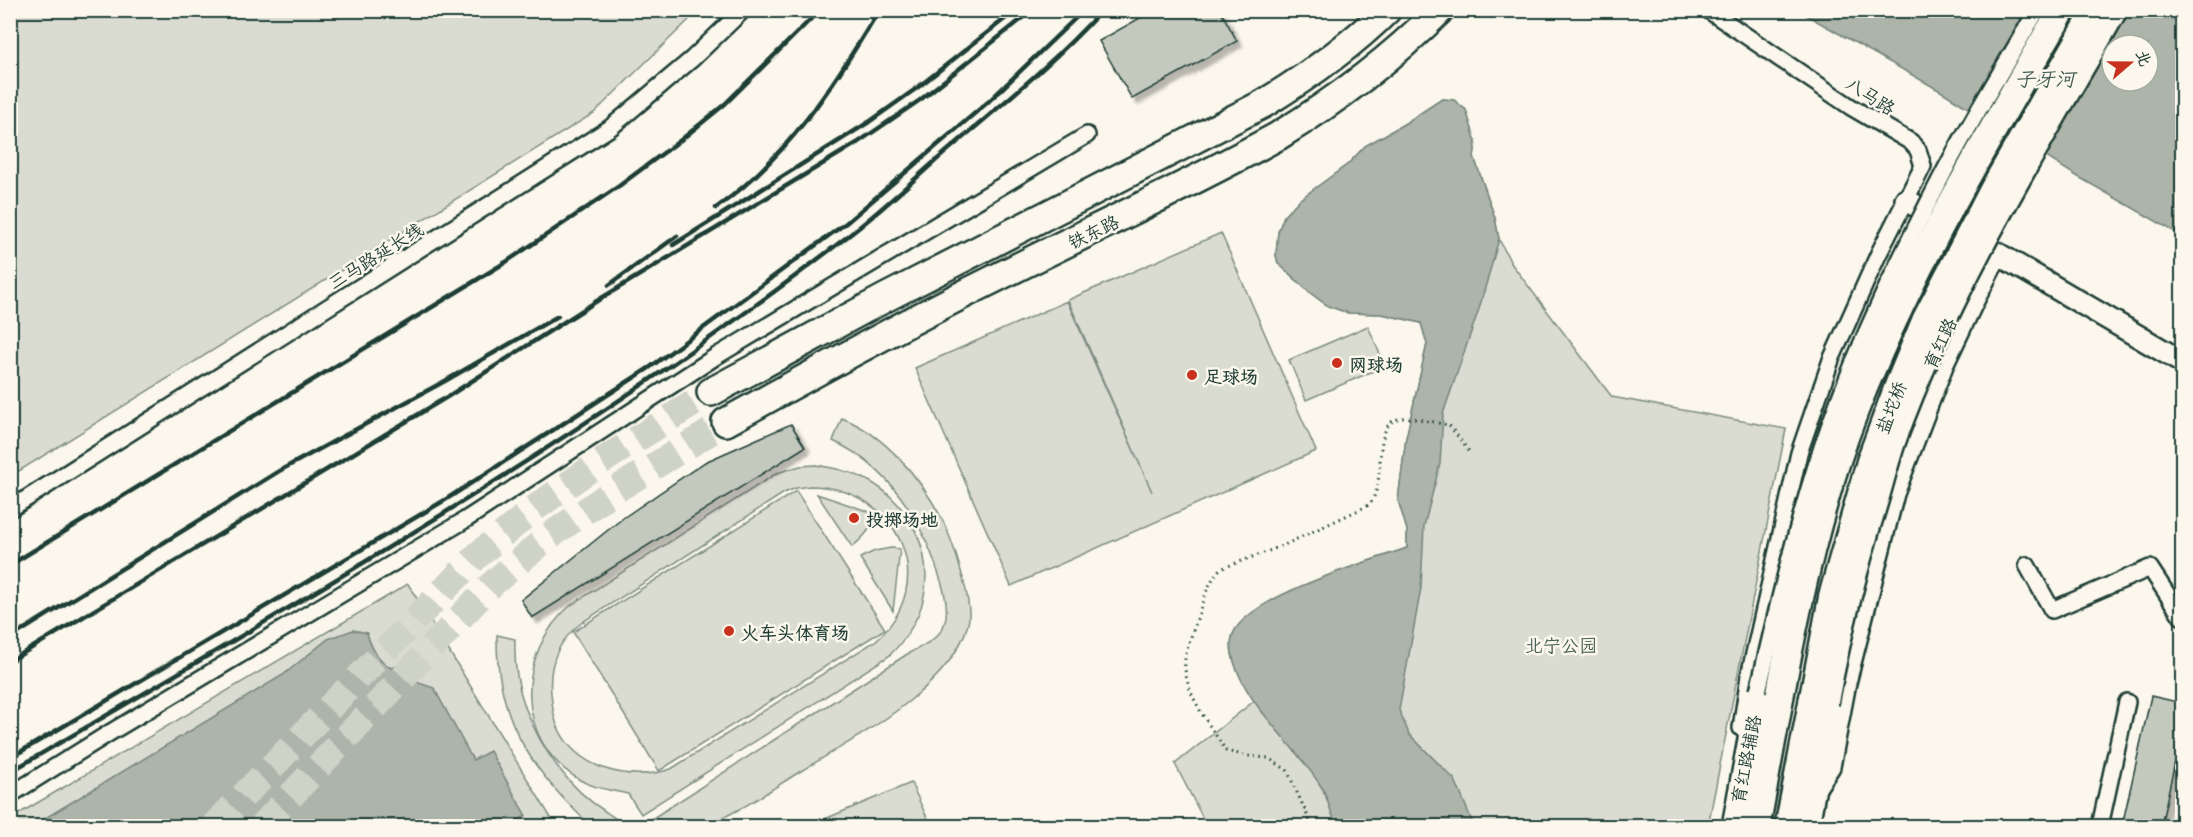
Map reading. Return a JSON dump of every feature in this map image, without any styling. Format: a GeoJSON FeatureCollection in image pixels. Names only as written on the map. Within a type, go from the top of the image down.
{"type":"FeatureCollection","features":[{"type":"Feature","properties":{"kind":"highway","name":"铁东路"},"geometry":{"type":"LineString","coordinates":[[711,392],[885,298],[1223,125],[1295,84],[1338,53],[1387,10]]}},
{"type":"Feature","properties":{"kind":"highway","name":"铁东路"},"geometry":{"type":"LineString","coordinates":[[726,422],[808,376],[993,279],[1228,163],[1306,119],[1382,65],[1440,10]]}},
{"type":"Feature","properties":{"kind":"highway","name":"盐坨桥"},"geometry":{"type":"LineString","coordinates":[[1769,693],[1795,616],[1817,525],[1854,410],[1931,240],[1964,178],[2062,10]]}},
{"type":"Feature","properties":{"kind":"highway","name":"盐坨桥"},"geometry":{"type":"LineString","coordinates":[[1821,702],[1833,595],[1871,460],[1899,385],[1926,321],[1994,189],[2097,10]]}},
{"type":"Feature","properties":{"kind":"highway"},"geometry":{"type":"LineString","coordinates":[[1756,826],[1769,693]]}},
{"type":"Feature","properties":{"kind":"highway","name":"育红路"},"geometry":{"type":"LineString","coordinates":[[1789,826],[1821,702]]}},
{"type":"Feature","properties":{"kind":"street","name":"三马路延长线"},"geometry":{"type":"LineString","coordinates":[[10,509],[610,128],[692,59],[743,10]]}},
{"type":"Feature","properties":{"kind":"street","name":"八马路"},"geometry":{"type":"LineString","coordinates":[[1708,10],[1851,107],[1911,142],[1918,150],[1923,166],[1831,360],[1799,453],[1749,676],[1738,747],[1740,788]]}},
{"type":"Feature","properties":{"kind":"street"},"geometry":{"type":"LineString","coordinates":[[1769,693],[1791,549],[1830,423],[1883,297],[1944,171],[2037,10]]}},
{"type":"Feature","properties":{"kind":"street","name":"育红路"},"geometry":{"type":"LineString","coordinates":[[1821,702],[1898,442],[1923,378],[1950,318],[2017,192],[2120,10]]}},
{"type":"Feature","properties":{"kind":"street"},"geometry":{"type":"LineString","coordinates":[[10,795],[465,520],[715,357],[1087,135]]}},
{"type":"Feature","properties":{"kind":"street"},"geometry":{"type":"LineString","coordinates":[[1906,200],[2182,362]]}},
{"type":"Feature","properties":{"kind":"street"},"geometry":{"type":"LineString","coordinates":[[1880,253],[1975,303]]}},
{"type":"Feature","properties":{"kind":"street"},"geometry":{"type":"LineString","coordinates":[[1814,795],[1832,767],[1848,683],[1896,494],[1945,366],[2000,255]]}},
{"type":"Feature","properties":{"kind":"street"},"geometry":{"type":"LineString","coordinates":[[2027,565],[2052,610],[2150,568],[2182,617]]}},
{"type":"Feature","properties":{"kind":"street","name":"育红路辅路"},"geometry":{"type":"LineString","coordinates":[[1732,826],[1740,788],[1769,693]]}},
{"type":"Feature","properties":{"kind":"street"},"geometry":{"type":"LineString","coordinates":[[1808,826],[1814,795],[1821,702]]}},
{"type":"Feature","properties":{"kind":"street"},"geometry":{"type":"LineString","coordinates":[[2100,826],[2127,702]]}},
{"type":"Feature","properties":{"kind":"path"},"geometry":{"type":"LineString","coordinates":[[1312,826],[1287,770],[1268,758],[1226,751],[1193,695],[1185,675],[1185,659],[1205,594],[1220,570],[1282,546],[1369,505],[1379,483],[1381,440],[1384,430],[1397,419],[1406,418],[1449,425],[1471,454]]}},
{"type":"Feature","properties":{"kind":"green space"},"geometry":{"type":"Polygon","coordinates":[[[11,10],[698,11],[594,113],[11,476],[11,10]]]}},
{"type":"Feature","properties":{"kind":"green space","name":"北宁公园"},"geometry":{"type":"Polygon","coordinates":[[[1442,99],[1454,100],[1466,110],[1476,142],[1474,157],[1495,218],[1499,239],[1511,263],[1612,397],[1786,429],[1708,826],[1207,826],[1175,764],[1254,701],[1237,670],[1232,653],[1232,637],[1241,623],[1258,609],[1282,595],[1338,571],[1407,548],[1407,530],[1398,500],[1406,438],[1427,344],[1421,323],[1382,314],[1348,313],[1328,306],[1278,263],[1276,255],[1278,232],[1284,216],[1299,200],[1348,164],[1365,146],[1442,99]]]}},
{"type":"Feature","properties":{"kind":"green space"},"geometry":{"type":"Polygon","coordinates":[[[1221,233],[1316,451],[1011,586],[915,368],[1067,301],[1152,492],[1068,300],[1221,233]]]}},
{"type":"Feature","properties":{"kind":"green space","name":"网球场"},"geometry":{"type":"Polygon","coordinates":[[[1368,326],[1385,366],[1306,400],[1289,360],[1368,326]]]}},
{"type":"Feature","properties":{"kind":"green space","name":"火车头体育场"},"geometry":{"type":"Polygon","coordinates":[[[842,418],[873,435],[901,460],[924,489],[942,519],[956,555],[968,602],[968,624],[958,648],[942,670],[898,710],[728,815],[695,827],[593,826],[547,780],[522,743],[513,724],[501,682],[497,635],[515,639],[515,656],[522,699],[539,738],[557,766],[592,802],[618,820],[633,823],[653,818],[909,653],[930,642],[942,630],[946,619],[944,593],[923,534],[900,496],[886,479],[870,464],[833,441],[842,418]]]}},
{"type":"Feature","properties":{"kind":"green space","name":"火车头体育场"},"geometry":{"type":"Polygon","coordinates":[[[800,466],[829,467],[865,479],[897,503],[909,519],[924,556],[926,576],[924,595],[918,615],[898,647],[889,656],[641,814],[628,794],[580,780],[558,763],[543,743],[533,720],[530,696],[532,671],[540,647],[553,624],[571,605],[777,473],[800,466]],[[810,486],[784,493],[584,621],[568,635],[554,661],[551,693],[557,725],[565,740],[576,752],[605,769],[621,773],[655,773],[671,769],[874,642],[895,618],[905,593],[907,567],[901,542],[887,520],[867,502],[841,491],[810,486]]]}},
{"type":"Feature","properties":{"kind":"green space","name":"火车头体育场"},"geometry":{"type":"Polygon","coordinates":[[[796,491],[885,629],[659,771],[573,632],[796,491]]]}},
{"type":"Feature","properties":{"kind":"green space","name":"投掷场地"},"geometry":{"type":"Polygon","coordinates":[[[817,494],[876,514],[867,532],[852,547],[817,494]]]}},
{"type":"Feature","properties":{"kind":"green space","name":"火车头体育场"},"geometry":{"type":"Polygon","coordinates":[[[900,549],[893,611],[860,558],[875,551],[900,549]]]}},
{"type":"Feature","properties":{"kind":"green space"},"geometry":{"type":"Polygon","coordinates":[[[408,584],[556,826],[11,826],[10,819],[408,584]]]}},
{"type":"Feature","properties":{"kind":"green space"},"geometry":{"type":"Polygon","coordinates":[[[911,783],[931,826],[808,826],[911,783]]]}},
{"type":"Feature","properties":{"kind":"water","name":"子牙河"},"geometry":{"type":"Polygon","coordinates":[[[2156,10],[2182,24],[2182,236],[2075,175],[1944,93],[1799,11],[2156,10]]]}},
{"type":"Feature","properties":{"kind":"water"},"geometry":{"type":"Polygon","coordinates":[[[1442,99],[1454,100],[1466,110],[1476,142],[1474,157],[1495,218],[1499,239],[1479,309],[1443,414],[1440,464],[1424,526],[1421,588],[1399,710],[1409,734],[1455,780],[1474,826],[1338,826],[1315,777],[1262,712],[1245,687],[1234,663],[1232,638],[1240,623],[1257,609],[1281,595],[1407,548],[1407,530],[1398,500],[1406,438],[1427,344],[1421,323],[1382,314],[1348,313],[1328,306],[1309,292],[1278,263],[1276,255],[1278,232],[1284,216],[1299,200],[1348,164],[1365,146],[1442,99]]]}},
{"type":"Feature","properties":{"kind":"water"},"geometry":{"type":"Polygon","coordinates":[[[353,630],[367,633],[376,653],[386,665],[391,668],[400,665],[416,675],[419,683],[434,688],[473,760],[490,751],[526,816],[508,826],[32,826],[283,675],[328,639],[353,630]]]}},
{"type":"Feature","properties":{"kind":"building"},"geometry":{"type":"Polygon","coordinates":[[[1154,10],[1220,10],[1237,41],[1132,99],[1099,41],[1154,10]]]}},
{"type":"Feature","properties":{"kind":"building"},"geometry":{"type":"Polygon","coordinates":[[[791,424],[805,447],[532,618],[521,600],[623,518],[705,462],[791,424]]]}},
{"type":"Feature","properties":{"kind":"building"},"geometry":{"type":"Polygon","coordinates":[[[2151,696],[2182,703],[2182,730],[2161,826],[2122,826],[2151,696]]]}},
{"type":"Feature","properties":{"kind":"tunnel"},"geometry":{"type":"LineString","coordinates":[[214,826],[479,554],[535,508],[597,464],[711,392]]}},
{"type":"Feature","properties":{"kind":"tunnel"},"geometry":{"type":"LineString","coordinates":[[262,826],[492,584],[548,537],[614,491],[726,422]]}},
{"type":"Feature","properties":{"kind":"railway"},"geometry":{"type":"LineString","coordinates":[[10,565],[506,262],[619,186],[725,104],[820,10]]}},
{"type":"Feature","properties":{"kind":"railway"},"geometry":{"type":"LineString","coordinates":[[716,208],[766,166],[808,118],[845,65],[879,10]]}},
{"type":"Feature","properties":{"kind":"railway"},"geometry":{"type":"LineString","coordinates":[[673,245],[869,122],[917,88],[1016,10]]}},
{"type":"Feature","properties":{"kind":"railway"},"geometry":{"type":"LineString","coordinates":[[10,661],[447,397],[600,299],[857,143],[920,100],[1033,10]]}},
{"type":"Feature","properties":{"kind":"railway"},"geometry":{"type":"LineString","coordinates":[[10,758],[445,500],[649,368],[846,223],[988,102],[1084,10]]}},
{"type":"Feature","properties":{"kind":"railway"},"geometry":{"type":"LineString","coordinates":[[10,772],[440,516],[649,380],[752,308],[862,225],[1041,70],[1102,10]]}},
{"type":"Feature","properties":{"kind":"railway"},"geometry":{"type":"LineString","coordinates":[[609,285],[677,236]]}},
{"type":"Feature","properties":{"kind":"railway"},"geometry":{"type":"LineString","coordinates":[[10,638],[279,471],[445,381],[558,316]]}},
{"type":"Feature","properties":{"kind":"place","name":"网球场"},"geometry":{"type":"Point","coordinates":[1337,363]}},
{"type":"Feature","properties":{"kind":"place","name":"足球场"},"geometry":{"type":"Point","coordinates":[1192,375]}},
{"type":"Feature","properties":{"kind":"place","name":"投掷场地"},"geometry":{"type":"Point","coordinates":[854,518]}},
{"type":"Feature","properties":{"kind":"place","name":"火车头体育场"},"geometry":{"type":"Point","coordinates":[729,631]}}]}
